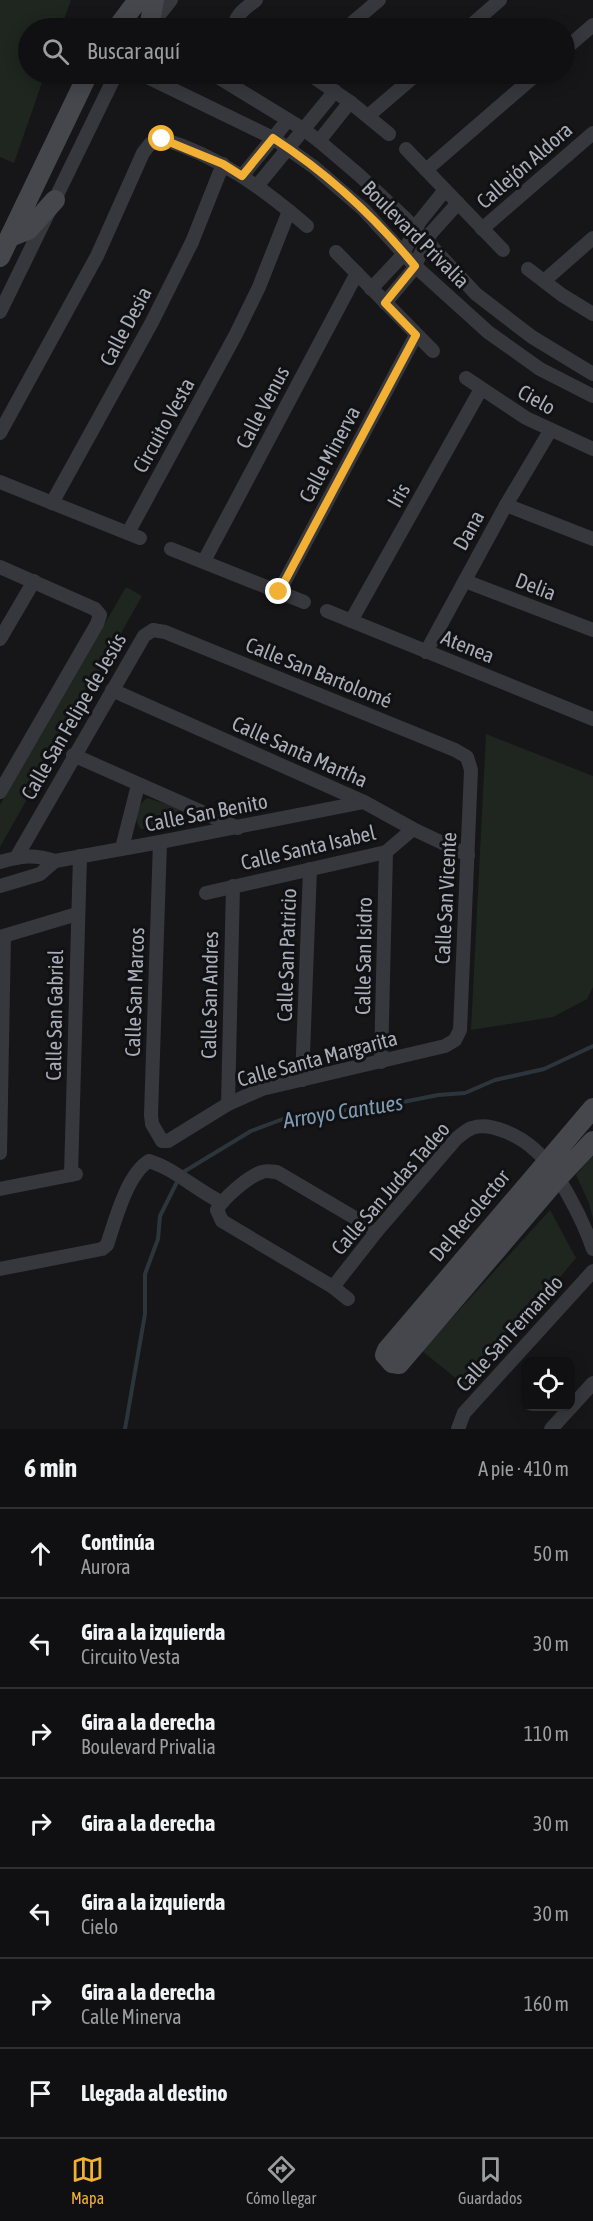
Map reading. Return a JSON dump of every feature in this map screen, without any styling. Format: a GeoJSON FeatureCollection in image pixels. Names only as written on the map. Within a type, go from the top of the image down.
{"type":"FeatureCollection","features":[{"type":"Feature","properties":{"kind":"street"},"geometry":{"type":"LineString","coordinates":[[151,18],[154,0]]}},
{"type":"Feature","properties":{"kind":"street"},"geometry":{"type":"LineString","coordinates":[[157,18],[171,0]]}},
{"type":"Feature","properties":{"kind":"street"},"geometry":{"type":"LineString","coordinates":[[237,18],[256,0]]}},
{"type":"Feature","properties":{"kind":"street"},"geometry":{"type":"LineString","coordinates":[[358,18],[379,0]]}},
{"type":"Feature","properties":{"kind":"street"},"geometry":{"type":"LineString","coordinates":[[479,18],[500,0]]}},
{"type":"Feature","properties":{"kind":"street"},"geometry":{"type":"LineString","coordinates":[[575,41],[593,25]]}},
{"type":"Feature","properties":{"kind":"street"},"geometry":{"type":"LineString","coordinates":[[0,257],[83,84]]}},
{"type":"Feature","properties":{"kind":"street"},"geometry":{"type":"LineString","coordinates":[[0,312],[111,84]]}},
{"type":"Feature","properties":{"kind":"street","name":"Boulevard Privalia"},"geometry":{"type":"LineString","coordinates":[[176,84],[288,148],[344,191],[415,266],[465,312],[521,356],[562,381],[593,396]]}},
{"type":"Feature","properties":{"kind":"street","name":"Boulevard Privalia"},"geometry":{"type":"LineString","coordinates":[[229,84],[319,141],[359,175],[415,229],[452,271],[496,310],[532,337],[593,374]]}},
{"type":"Feature","properties":{"kind":"street"},"geometry":{"type":"LineString","coordinates":[[324,84],[369,116],[389,134]]}},
{"type":"Feature","properties":{"kind":"street"},"geometry":{"type":"LineString","coordinates":[[369,116],[406,84]]}},
{"type":"Feature","properties":{"kind":"street"},"geometry":{"type":"LineString","coordinates":[[426,170],[525,84]]}},
{"type":"Feature","properties":{"kind":"street"},"geometry":{"type":"LineString","coordinates":[[257,186],[335,91]]}},
{"type":"Feature","properties":{"kind":"street"},"geometry":{"type":"LineString","coordinates":[[319,141],[350,102]]}},
{"type":"Feature","properties":{"kind":"street"},"geometry":{"type":"LineString","coordinates":[[242,176],[288,120]]}},
{"type":"Feature","properties":{"kind":"street","name":"Callejón Aldora"},"geometry":{"type":"LineString","coordinates":[[482,229],[593,133]]}},
{"type":"Feature","properties":{"kind":"street"},"geometry":{"type":"LineString","coordinates":[[0,433],[97,256],[143,153],[150,144],[156,140],[170,141],[223,164],[257,186],[306,226]]}},
{"type":"Feature","properties":{"kind":"street"},"geometry":{"type":"LineString","coordinates":[[406,149],[503,250]]}},
{"type":"Feature","properties":{"kind":"street","name":"Calle Desia"},"geometry":{"type":"LineString","coordinates":[[52,503],[152,322],[192,242],[223,164]]}},
{"type":"Feature","properties":{"kind":"street"},"geometry":{"type":"LineString","coordinates":[[371,288],[404,252],[415,229],[445,190]]}},
{"type":"Feature","properties":{"kind":"street"},"geometry":{"type":"LineString","coordinates":[[10,237],[28,230],[55,200]]}},
{"type":"Feature","properties":{"kind":"street"},"geometry":{"type":"LineString","coordinates":[[385,303],[415,266],[426,241],[436,226],[458,203]]}},
{"type":"Feature","properties":{"kind":"street","name":"Circuito Vesta"},"geometry":{"type":"LineString","coordinates":[[0,482],[134,535],[259,287],[289,211]]}},
{"type":"Feature","properties":{"kind":"street"},"geometry":{"type":"LineString","coordinates":[[544,281],[593,238]]}},
{"type":"Feature","properties":{"kind":"street"},"geometry":{"type":"LineString","coordinates":[[336,252],[433,351]]}},
{"type":"Feature","properties":{"kind":"street"},"geometry":{"type":"LineString","coordinates":[[528,269],[593,314]]}},
{"type":"Feature","properties":{"kind":"street","name":"Calle Venus"},"geometry":{"type":"LineString","coordinates":[[204,561],[357,273]]}},
{"type":"Feature","properties":{"kind":"street","name":"Calle Minerva"},"geometry":{"type":"LineString","coordinates":[[279,592],[416,335]]}},
{"type":"Feature","properties":{"kind":"street","name":"Cielo"},"geometry":{"type":"LineString","coordinates":[[466,378],[511,409],[550,431],[593,449]]}},
{"type":"Feature","properties":{"kind":"street","name":"Iris"},"geometry":{"type":"LineString","coordinates":[[351,621],[481,389]]}},
{"type":"Feature","properties":{"kind":"street","name":"Dana"},"geometry":{"type":"LineString","coordinates":[[426,652],[550,431]]}},
{"type":"Feature","properties":{"kind":"street"},"geometry":{"type":"LineString","coordinates":[[506,506],[593,539]]}},
{"type":"Feature","properties":{"kind":"street"},"geometry":{"type":"LineString","coordinates":[[171,549],[304,602]]}},
{"type":"Feature","properties":{"kind":"street"},"geometry":{"type":"LineString","coordinates":[[0,567],[95,609],[100,615],[97,624],[0,792]]}},
{"type":"Feature","properties":{"kind":"street","name":"Delia"},"geometry":{"type":"LineString","coordinates":[[465,580],[593,630]]}},
{"type":"Feature","properties":{"kind":"street"},"geometry":{"type":"LineString","coordinates":[[0,639],[34,581]]}},
{"type":"Feature","properties":{"kind":"street","name":"Atenea"},"geometry":{"type":"LineString","coordinates":[[327,611],[593,719]]}},
{"type":"Feature","properties":{"kind":"street","name":"Calle San Felipe de Jesús"},"geometry":{"type":"LineString","coordinates":[[16,858],[73,755],[144,636],[153,630]]}},
{"type":"Feature","properties":{"kind":"street","name":"Calle San Bartolomé"},"geometry":{"type":"LineString","coordinates":[[153,630],[165,632],[208,649],[455,750],[467,757]]}},
{"type":"Feature","properties":{"kind":"street","name":"Calle Santa Martha"},"geometry":{"type":"LineString","coordinates":[[112,690],[364,802],[413,829],[468,855]]}},
{"type":"Feature","properties":{"kind":"street"},"geometry":{"type":"LineString","coordinates":[[73,755],[238,828]]}},
{"type":"Feature","properties":{"kind":"street","name":"Calle San Vicente"},"geometry":{"type":"LineString","coordinates":[[455,1040],[460,1030],[468,855],[471,770],[467,757]]}},
{"type":"Feature","properties":{"kind":"street"},"geometry":{"type":"LineString","coordinates":[[122,848],[138,784]]}},
{"type":"Feature","properties":{"kind":"street","name":"Calle San Benito"},"geometry":{"type":"LineString","coordinates":[[0,886],[40,874],[55,861],[238,828],[364,802]]}},
{"type":"Feature","properties":{"kind":"street","name":"Calle Santa Isabel"},"geometry":{"type":"LineString","coordinates":[[206,893],[386,852],[413,829]]}},
{"type":"Feature","properties":{"kind":"street","name":"Calle San Marcos"},"geometry":{"type":"LineString","coordinates":[[160,842],[151,1115],[152,1124],[162,1141]]}},
{"type":"Feature","properties":{"kind":"street","name":"Calle San Isidro"},"geometry":{"type":"LineString","coordinates":[[381,1062],[386,852]]}},
{"type":"Feature","properties":{"kind":"street","name":"Calle San Benito"},"geometry":{"type":"LineString","coordinates":[[0,862],[39,855],[55,861]]}},
{"type":"Feature","properties":{"kind":"street","name":"Calle San Gabriel"},"geometry":{"type":"LineString","coordinates":[[0,1189],[74,1175],[77,914],[80,856]]}},
{"type":"Feature","properties":{"kind":"street","name":"Calle San Patricio"},"geometry":{"type":"LineString","coordinates":[[302,1080],[310,869]]}},
{"type":"Feature","properties":{"kind":"street","name":"Calle San Andres"},"geometry":{"type":"LineString","coordinates":[[228,1104],[232,886]]}},
{"type":"Feature","properties":{"kind":"street"},"geometry":{"type":"LineString","coordinates":[[0,1153],[2,936],[77,914]]}},
{"type":"Feature","properties":{"kind":"street","name":"Calle Santa Margarita"},"geometry":{"type":"LineString","coordinates":[[162,1141],[168,1141],[228,1104],[262,1089],[446,1046],[455,1040]]}},
{"type":"Feature","properties":{"kind":"street","name":"Del Recolector"},"geometry":{"type":"LineString","coordinates":[[593,1108],[387,1350],[388,1359],[399,1364],[557,1179],[593,1141]]}},
{"type":"Feature","properties":{"kind":"street","name":"Calle San Judas Tadeo"},"geometry":{"type":"LineString","coordinates":[[333,1287],[377,1231],[456,1139],[472,1128],[494,1128],[510,1134],[535,1150],[546,1162]]}},
{"type":"Feature","properties":{"kind":"street"},"geometry":{"type":"LineString","coordinates":[[0,1269],[102,1249],[107,1245],[128,1189],[137,1172],[149,1161],[169,1170],[201,1192],[221,1202]]}},
{"type":"Feature","properties":{"kind":"street"},"geometry":{"type":"LineString","coordinates":[[546,1162],[577,1212],[593,1249]]}},
{"type":"Feature","properties":{"kind":"street"},"geometry":{"type":"LineString","coordinates":[[348,1299],[333,1287],[222,1221],[217,1210],[221,1202],[256,1175],[262,1172],[277,1172],[377,1231]]}},
{"type":"Feature","properties":{"kind":"street","name":"Calle San Fernando"},"geometry":{"type":"LineString","coordinates":[[458,1427],[464,1413],[593,1271]]}},
{"type":"Feature","properties":{"kind":"street"},"geometry":{"type":"LineString","coordinates":[[551,1429],[593,1383]]}},
{"type":"Feature","properties":{"kind":"shaded area"},"geometry":{"type":"Polygon","coordinates":[[[0,0],[71,0],[65,18],[18,18],[18,84],[42,84],[14,163],[0,157],[0,0]]]}},
{"type":"Feature","properties":{"kind":"shaded area"},"geometry":{"type":"Polygon","coordinates":[[[126,587],[142,596],[0,847],[0,805],[126,587]]]}},
{"type":"Feature","properties":{"kind":"shaded area"},"geometry":{"type":"Polygon","coordinates":[[[486,734],[593,776],[593,987],[587,999],[553,1017],[471,1030],[486,734]]]}},
{"type":"Feature","properties":{"kind":"shaded area"},"geometry":{"type":"Polygon","coordinates":[[[147,798],[185,810],[187,817],[183,825],[141,829],[136,817],[147,798]]]}},
{"type":"Feature","properties":{"kind":"shaded area"},"geometry":{"type":"Polygon","coordinates":[[[593,1155],[593,1219],[589,1203],[576,1175],[593,1155]]]}},
{"type":"Feature","properties":{"kind":"shaded area"},"geometry":{"type":"Polygon","coordinates":[[[550,1210],[576,1258],[468,1388],[422,1351],[550,1210]]]}},
{"type":"Feature","properties":{"kind":"waterway","name":"Arroyo Cantues"},"geometry":{"type":"LineString","coordinates":[[183,1174],[251,1131],[283,1119],[314,1113],[378,1107],[438,1095],[465,1093],[495,1080],[544,1069],[593,1046]]}},
{"type":"Feature","properties":{"kind":"waterway","name":"Arroyo Cantues"},"geometry":{"type":"LineString","coordinates":[[125,1429],[145,1314],[145,1274],[158,1239],[160,1216],[178,1180]]}},
{"type":"Feature","properties":{"kind":"route"},"geometry":{"type":"LineString","coordinates":[[162,139],[223,164],[242,176],[273,138],[344,191],[386,232],[415,266],[385,303],[416,335],[279,592]]}}]}
